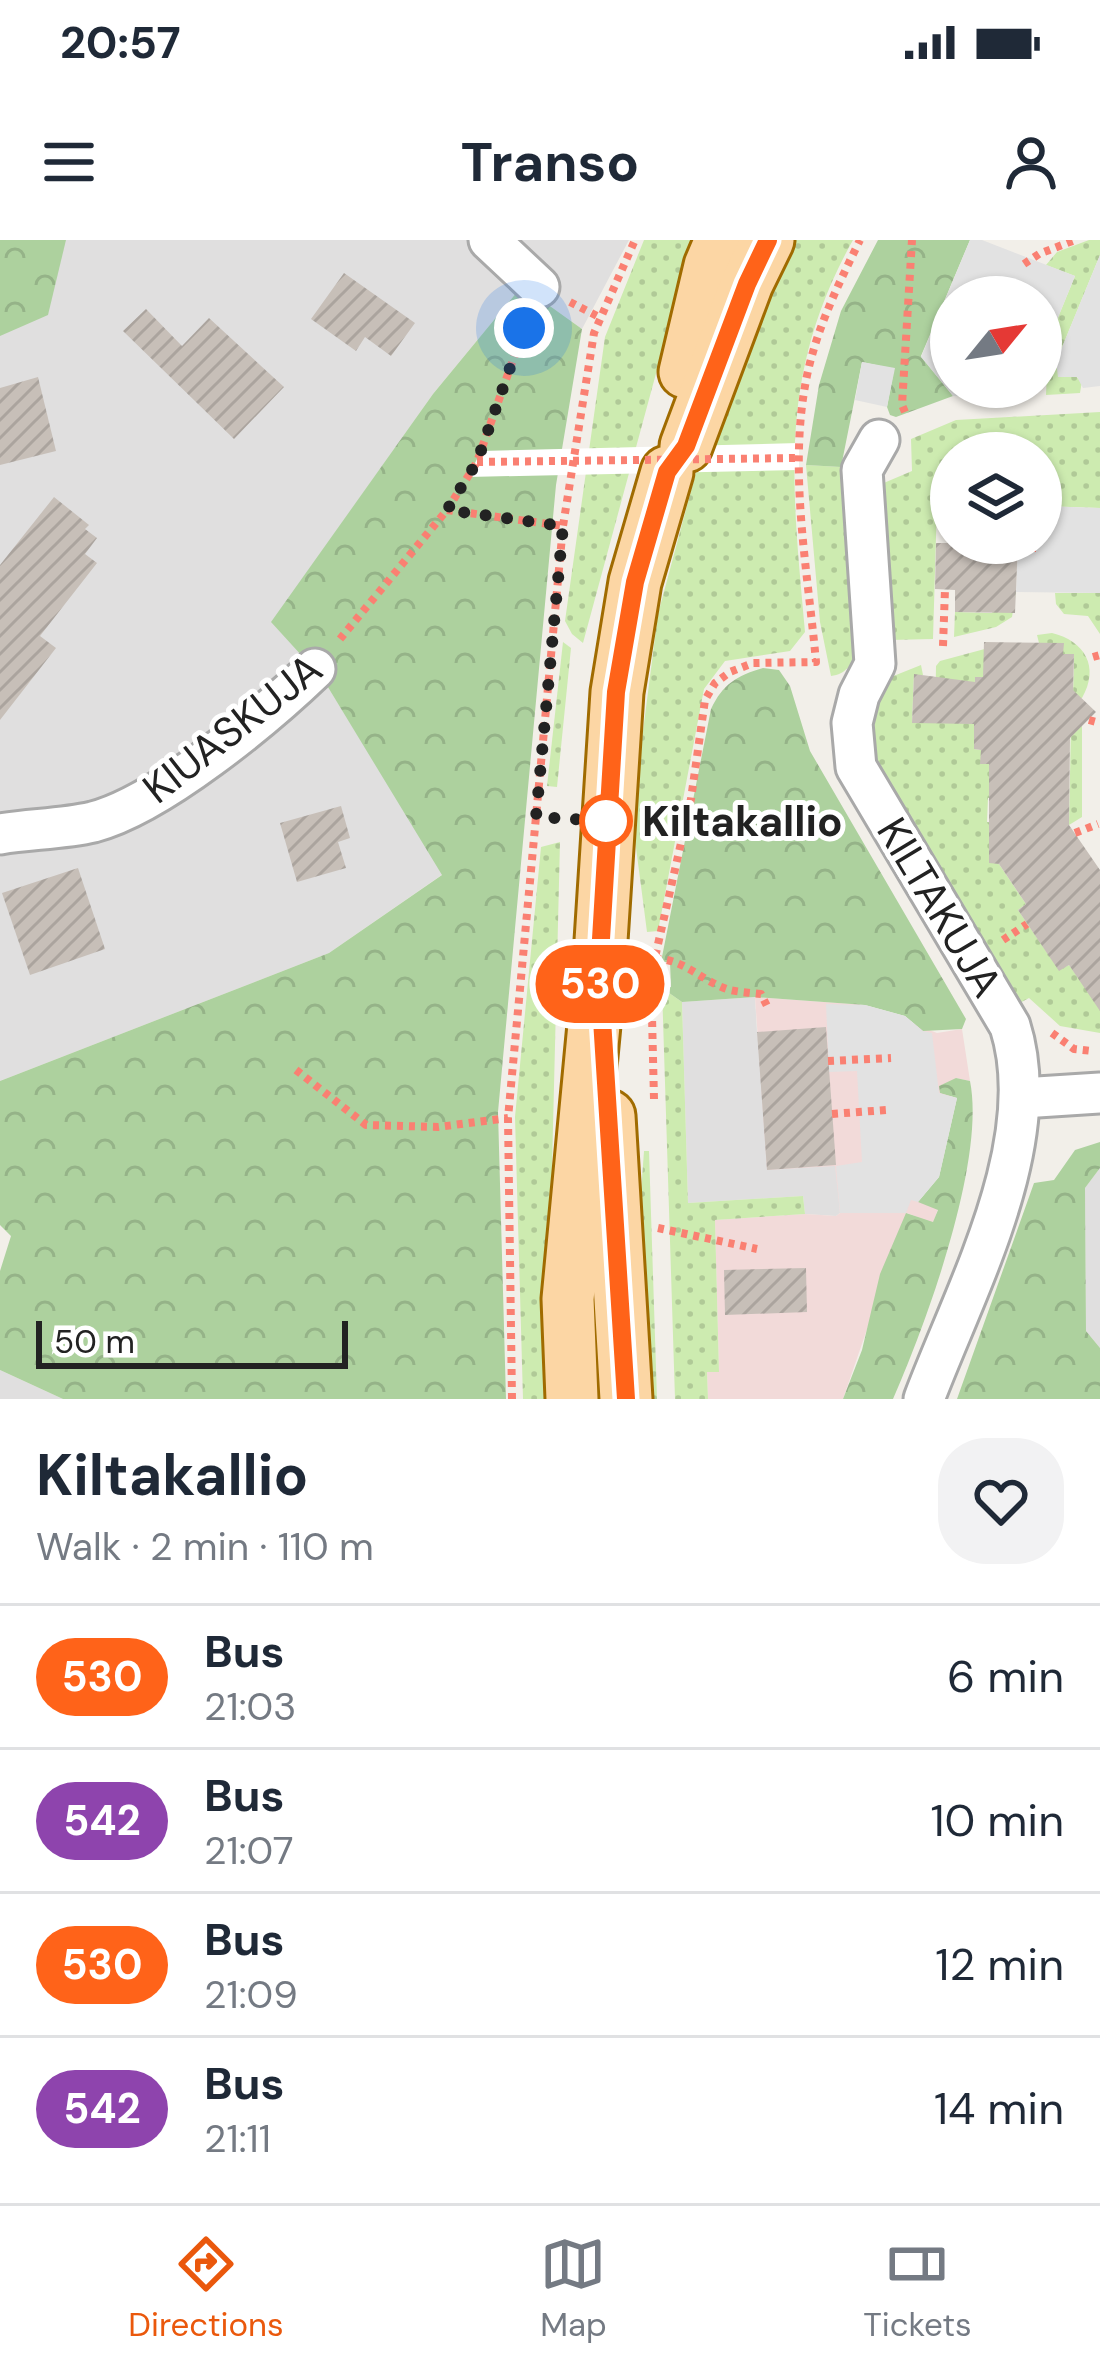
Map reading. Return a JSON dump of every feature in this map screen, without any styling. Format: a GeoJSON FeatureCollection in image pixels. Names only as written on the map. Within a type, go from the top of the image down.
{"type":"FeatureCollection","features":[{"type":"Feature","properties":{"kind":"main road"},"geometry":{"type":"LineString","coordinates":[[674,455],[710,266],[721,240]]}},
{"type":"Feature","properties":{"kind":"main road"},"geometry":{"type":"LineString","coordinates":[[572,1399],[568,1299],[599,972],[616,692],[635,582],[674,455],[768,240]]}},
{"type":"Feature","properties":{"kind":"main road"},"geometry":{"type":"LineString","coordinates":[[599,972],[626,1399]]}},
{"type":"Feature","properties":{"kind":"street"},"geometry":{"type":"LineString","coordinates":[[489,240],[539,287]]}},
{"type":"Feature","properties":{"kind":"street","name":"KILTAKUJA"},"geometry":{"type":"LineString","coordinates":[[895,432],[862,470],[875,664],[859,695],[852,724],[856,767],[1010,1026],[1020,1057],[1022,1098]]}},
{"type":"Feature","properties":{"kind":"street","name":"KIUASKUJA"},"geometry":{"type":"LineString","coordinates":[[0,834],[94,821],[139,804],[203,760],[315,669]]}},
{"type":"Feature","properties":{"kind":"street"},"geometry":{"type":"LineString","coordinates":[[924,1399],[1011,1166],[1022,1098],[1100,1093]]}},
{"type":"Feature","properties":{"kind":"path"},"geometry":{"type":"LineString","coordinates":[[512,1399],[508,1118],[563,526],[594,332],[635,240]]}},
{"type":"Feature","properties":{"kind":"path"},"geometry":{"type":"LineString","coordinates":[[654,1107],[651,975],[688,819],[705,700],[730,672],[753,663],[816,662],[797,458],[805,385],[825,312],[860,240]]}},
{"type":"Feature","properties":{"kind":"path"},"geometry":{"type":"LineString","coordinates":[[895,432],[902,405],[912,240]]}},
{"type":"Feature","properties":{"kind":"path"},"geometry":{"type":"LineString","coordinates":[[1024,264],[1075,240]]}},
{"type":"Feature","properties":{"kind":"path","name":"KIUASKUJA"},"geometry":{"type":"LineString","coordinates":[[315,669],[447,510],[477,462],[539,287]]}},
{"type":"Feature","properties":{"kind":"path"},"geometry":{"type":"LineString","coordinates":[[477,462],[797,458]]}},
{"type":"Feature","properties":{"kind":"path"},"geometry":{"type":"LineString","coordinates":[[447,510],[563,526]]}},
{"type":"Feature","properties":{"kind":"path"},"geometry":{"type":"LineString","coordinates":[[943,646],[945,589]]}},
{"type":"Feature","properties":{"kind":"path"},"geometry":{"type":"LineString","coordinates":[[1089,720],[1100,723]]}},
{"type":"Feature","properties":{"kind":"path"},"geometry":{"type":"LineString","coordinates":[[1075,833],[1097,824]]}},
{"type":"Feature","properties":{"kind":"path"},"geometry":{"type":"LineString","coordinates":[[655,959],[674,958],[696,975],[729,990],[760,994],[769,1010]]}},
{"type":"Feature","properties":{"kind":"path"},"geometry":{"type":"LineString","coordinates":[[1046,1028],[1074,1048],[1100,1052]]}},
{"type":"Feature","properties":{"kind":"path"},"geometry":{"type":"LineString","coordinates":[[828,1061],[890,1058]]}},
{"type":"Feature","properties":{"kind":"path"},"geometry":{"type":"LineString","coordinates":[[296,1070],[365,1125],[438,1126],[508,1118]]}},
{"type":"Feature","properties":{"kind":"path"},"geometry":{"type":"LineString","coordinates":[[832,1114],[886,1110]]}},
{"type":"Feature","properties":{"kind":"path"},"geometry":{"type":"LineString","coordinates":[[657,1209],[659,1249]]}},
{"type":"Feature","properties":{"kind":"path"},"geometry":{"type":"LineString","coordinates":[[658,1228],[757,1249]]}},
{"type":"Feature","properties":{"kind":"shaded area"},"geometry":{"type":"Polygon","coordinates":[[[0,240],[629,240],[582,329],[522,286],[433,394],[272,622],[315,669],[139,804],[0,834],[0,240]]]}},
{"type":"Feature","properties":{"kind":"shaded area"},"geometry":{"type":"Polygon","coordinates":[[[970,240],[982,240],[1075,276],[1062,308],[1062,276],[955,276],[970,240]]]}},
{"type":"Feature","properties":{"kind":"shaded area"},"geometry":{"type":"Polygon","coordinates":[[[1100,255],[1100,386],[1083,388],[1077,377],[1062,377],[1062,347],[1100,255]]]}},
{"type":"Feature","properties":{"kind":"shaded area"},"geometry":{"type":"Polygon","coordinates":[[[930,336],[930,368],[921,357],[930,336]]]}},
{"type":"Feature","properties":{"kind":"shaded area"},"geometry":{"type":"Polygon","coordinates":[[[862,362],[895,368],[887,407],[855,400],[862,362]]]}},
{"type":"Feature","properties":{"kind":"shaded area"},"geometry":{"type":"Polygon","coordinates":[[[1062,507],[1100,508],[1100,593],[1016,592],[1017,564],[1062,564],[1062,507]]]}},
{"type":"Feature","properties":{"kind":"shaded area"},"geometry":{"type":"Polygon","coordinates":[[[323,679],[443,874],[329,953],[0,1081],[0,857],[142,823],[323,679]]]}},
{"type":"Feature","properties":{"kind":"shaded area"},"geometry":{"type":"Polygon","coordinates":[[[755,997],[757,1032],[826,1027],[840,1213],[836,1216],[805,1214],[803,1196],[688,1203],[682,1002],[755,997]]]}},
{"type":"Feature","properties":{"kind":"shaded area"},"geometry":{"type":"Polygon","coordinates":[[[755,997],[865,1005],[937,1033],[962,1029],[970,1081],[956,1078],[919,1201],[938,1209],[933,1223],[907,1213],[843,1399],[708,1399],[707,1371],[719,1371],[715,1220],[840,1213],[835,1166],[767,1170],[755,997]]]}},
{"type":"Feature","properties":{"kind":"shaded area"},"geometry":{"type":"Polygon","coordinates":[[[826,1004],[865,1005],[905,1016],[932,1033],[939,1093],[957,1098],[939,1177],[918,1202],[911,1200],[906,1213],[840,1213],[836,1166],[862,1162],[857,1071],[829,1072],[826,1004]]]}},
{"type":"Feature","properties":{"kind":"shaded area"},"geometry":{"type":"Polygon","coordinates":[[[1100,1168],[1100,1348],[1086,1331],[1085,1188],[1100,1168]]]}},
{"type":"Feature","properties":{"kind":"shaded area"},"geometry":{"type":"Polygon","coordinates":[[[0,1370],[63,1399],[0,1399],[0,1370]]]}},
{"type":"Feature","properties":{"kind":"green space"},"geometry":{"type":"Polygon","coordinates":[[[0,240],[66,240],[48,315],[0,336],[0,240]]]}},
{"type":"Feature","properties":{"kind":"green space"},"geometry":{"type":"Polygon","coordinates":[[[644,240],[700,240],[664,344],[583,643],[565,621],[605,337],[644,240]]]}},
{"type":"Feature","properties":{"kind":"green space"},"geometry":{"type":"Polygon","coordinates":[[[782,240],[853,240],[829,290],[801,385],[794,479],[805,632],[790,651],[725,661],[704,689],[658,931],[647,932],[632,817],[658,614],[703,446],[782,240]]]}},
{"type":"Feature","properties":{"kind":"green space"},"geometry":{"type":"Polygon","coordinates":[[[878,240],[970,240],[955,276],[930,276],[930,335],[921,356],[930,367],[930,404],[890,415],[887,407],[894,369],[862,362],[841,467],[806,465],[819,385],[841,311],[878,240]]]}},
{"type":"Feature","properties":{"kind":"green space"},"geometry":{"type":"Polygon","coordinates":[[[1100,240],[1100,255],[1062,347],[1062,308],[1075,276],[1046,265],[1057,252],[1100,240]]]}},
{"type":"Feature","properties":{"kind":"green space"},"geometry":{"type":"Polygon","coordinates":[[[522,286],[582,329],[556,485],[498,1112],[506,1399],[63,1399],[0,1370],[0,1271],[11,1236],[0,1225],[0,1081],[329,953],[442,875],[323,679],[271,622],[433,394],[522,286]]]}},
{"type":"Feature","properties":{"kind":"green space"},"geometry":{"type":"Polygon","coordinates":[[[1062,366],[1082,381],[1080,393],[1062,394],[1062,366]]]}},
{"type":"Feature","properties":{"kind":"green space"},"geometry":{"type":"Polygon","coordinates":[[[1100,412],[1100,508],[1062,507],[1062,432],[930,432],[933,639],[890,640],[872,488],[912,471],[911,439],[956,420],[1100,412]]]}},
{"type":"Feature","properties":{"kind":"green space"},"geometry":{"type":"Polygon","coordinates":[[[806,465],[841,467],[858,652],[848,668],[831,676],[820,622],[806,465]]]}},
{"type":"Feature","properties":{"kind":"green space"},"geometry":{"type":"Polygon","coordinates":[[[1100,570],[1100,634],[1088,616],[1064,614],[1055,593],[1099,593],[1100,570]]]}},
{"type":"Feature","properties":{"kind":"green space"},"geometry":{"type":"Polygon","coordinates":[[[993,591],[1016,592],[1012,617],[996,627],[954,637],[955,612],[992,613],[993,591]]]}},
{"type":"Feature","properties":{"kind":"green space"},"geometry":{"type":"Polygon","coordinates":[[[1052,633],[1073,642],[1086,657],[1090,676],[1082,698],[1073,698],[1074,655],[1063,654],[1063,643],[1039,643],[1037,635],[1052,633]]]}},
{"type":"Feature","properties":{"kind":"green space"},"geometry":{"type":"Polygon","coordinates":[[[563,642],[571,648],[557,787],[547,786],[563,642]]]}},
{"type":"Feature","properties":{"kind":"green space"},"geometry":{"type":"Polygon","coordinates":[[[1007,643],[983,677],[975,677],[974,749],[981,750],[989,764],[989,783],[997,783],[997,797],[988,798],[987,822],[999,823],[989,862],[999,864],[1026,904],[1018,910],[1059,970],[1069,965],[1100,1008],[1100,1033],[1060,1026],[1029,998],[1018,1004],[883,778],[873,751],[873,717],[886,679],[921,665],[923,675],[914,675],[912,722],[935,723],[940,661],[1007,643]]]}},
{"type":"Feature","properties":{"kind":"green space"},"geometry":{"type":"Polygon","coordinates":[[[763,668],[779,670],[790,686],[810,751],[966,1019],[962,1029],[923,1031],[905,1016],[865,1005],[755,997],[682,1002],[662,988],[671,987],[670,962],[661,962],[711,709],[731,682],[763,668]]]}},
{"type":"Feature","properties":{"kind":"green space"},"geometry":{"type":"Polygon","coordinates":[[[1071,726],[1082,726],[1082,817],[1069,825],[1071,726]]]}},
{"type":"Feature","properties":{"kind":"green space"},"geometry":{"type":"Polygon","coordinates":[[[560,842],[552,1168],[563,1399],[523,1399],[515,1117],[541,847],[560,842]]]}},
{"type":"Feature","properties":{"kind":"green space"},"geometry":{"type":"Polygon","coordinates":[[[662,988],[682,1002],[688,1203],[803,1196],[805,1214],[715,1220],[719,1372],[707,1372],[708,1399],[675,1399],[662,988]]]}},
{"type":"Feature","properties":{"kind":"green space"},"geometry":{"type":"Polygon","coordinates":[[[956,1078],[970,1081],[969,1154],[950,1242],[921,1329],[893,1399],[843,1399],[862,1350],[880,1274],[906,1213],[933,1222],[938,1210],[918,1202],[939,1177],[957,1098],[940,1093],[939,1086],[956,1078]]]}},
{"type":"Feature","properties":{"kind":"green space"},"geometry":{"type":"Polygon","coordinates":[[[1100,1142],[1100,1168],[1085,1188],[1086,1331],[1100,1348],[1100,1399],[957,1399],[1034,1183],[1054,1180],[1075,1150],[1100,1142]]]}},
{"type":"Feature","properties":{"kind":"green space"},"geometry":{"type":"Polygon","coordinates":[[[644,1151],[649,1151],[657,1399],[642,1399],[637,1248],[644,1151]]]}},
{"type":"Feature","properties":{"kind":"pier"},"geometry":{"type":"Polygon","coordinates":[[[799,443],[799,470],[468,477],[481,451],[799,443]]]}},
{"type":"Feature","properties":{"kind":"building"},"geometry":{"type":"Polygon","coordinates":[[[344,273],[415,323],[391,356],[365,337],[356,351],[311,319],[344,273]]]}},
{"type":"Feature","properties":{"kind":"building"},"geometry":{"type":"Polygon","coordinates":[[[146,309],[182,346],[209,318],[284,387],[234,439],[123,331],[146,309]]]}},
{"type":"Feature","properties":{"kind":"building"},"geometry":{"type":"Polygon","coordinates":[[[38,377],[56,451],[0,465],[0,388],[38,377]]]}},
{"type":"Feature","properties":{"kind":"building"},"geometry":{"type":"Polygon","coordinates":[[[54,497],[89,525],[85,529],[97,538],[85,554],[97,563],[40,636],[56,648],[0,720],[0,565],[54,497]]]}},
{"type":"Feature","properties":{"kind":"building"},"geometry":{"type":"Polygon","coordinates":[[[936,564],[1017,564],[1015,613],[955,612],[955,590],[935,589],[936,564]]]}},
{"type":"Feature","properties":{"kind":"building"},"geometry":{"type":"Polygon","coordinates":[[[984,642],[1064,643],[1063,654],[1074,654],[1073,690],[1096,712],[1070,738],[1069,825],[1100,870],[1100,1011],[1069,965],[1059,971],[1018,910],[1026,904],[999,864],[989,863],[989,764],[980,764],[981,750],[974,749],[974,724],[912,723],[914,674],[975,682],[975,677],[983,677],[984,642]]]}},
{"type":"Feature","properties":{"kind":"building"},"geometry":{"type":"Polygon","coordinates":[[[341,806],[350,838],[338,842],[346,868],[297,882],[280,823],[341,806]]]}},
{"type":"Feature","properties":{"kind":"building"},"geometry":{"type":"Polygon","coordinates":[[[78,868],[105,949],[30,975],[2,893],[78,868]]]}},
{"type":"Feature","properties":{"kind":"building"},"geometry":{"type":"Polygon","coordinates":[[[826,1027],[836,1165],[767,1170],[757,1032],[826,1027]]]}},
{"type":"Feature","properties":{"kind":"building"},"geometry":{"type":"Polygon","coordinates":[[[806,1268],[807,1312],[725,1315],[724,1270],[806,1268]]]}},
{"type":"Feature","properties":{"kind":"bus line","name":"530"},"geometry":{"type":"LineString","coordinates":[[626,1399],[599,972],[616,692],[635,582],[667,472],[686,446],[768,240]]}},
{"type":"Feature","properties":{"kind":"place","name":"Kiltakallio"},"geometry":{"type":"Point","coordinates":[606,821]}},
{"type":"Feature","properties":{"kind":"route"},"geometry":{"type":"LineString","coordinates":[[524,328],[477,462],[447,510],[563,526],[536,817],[606,821]]}}]}
